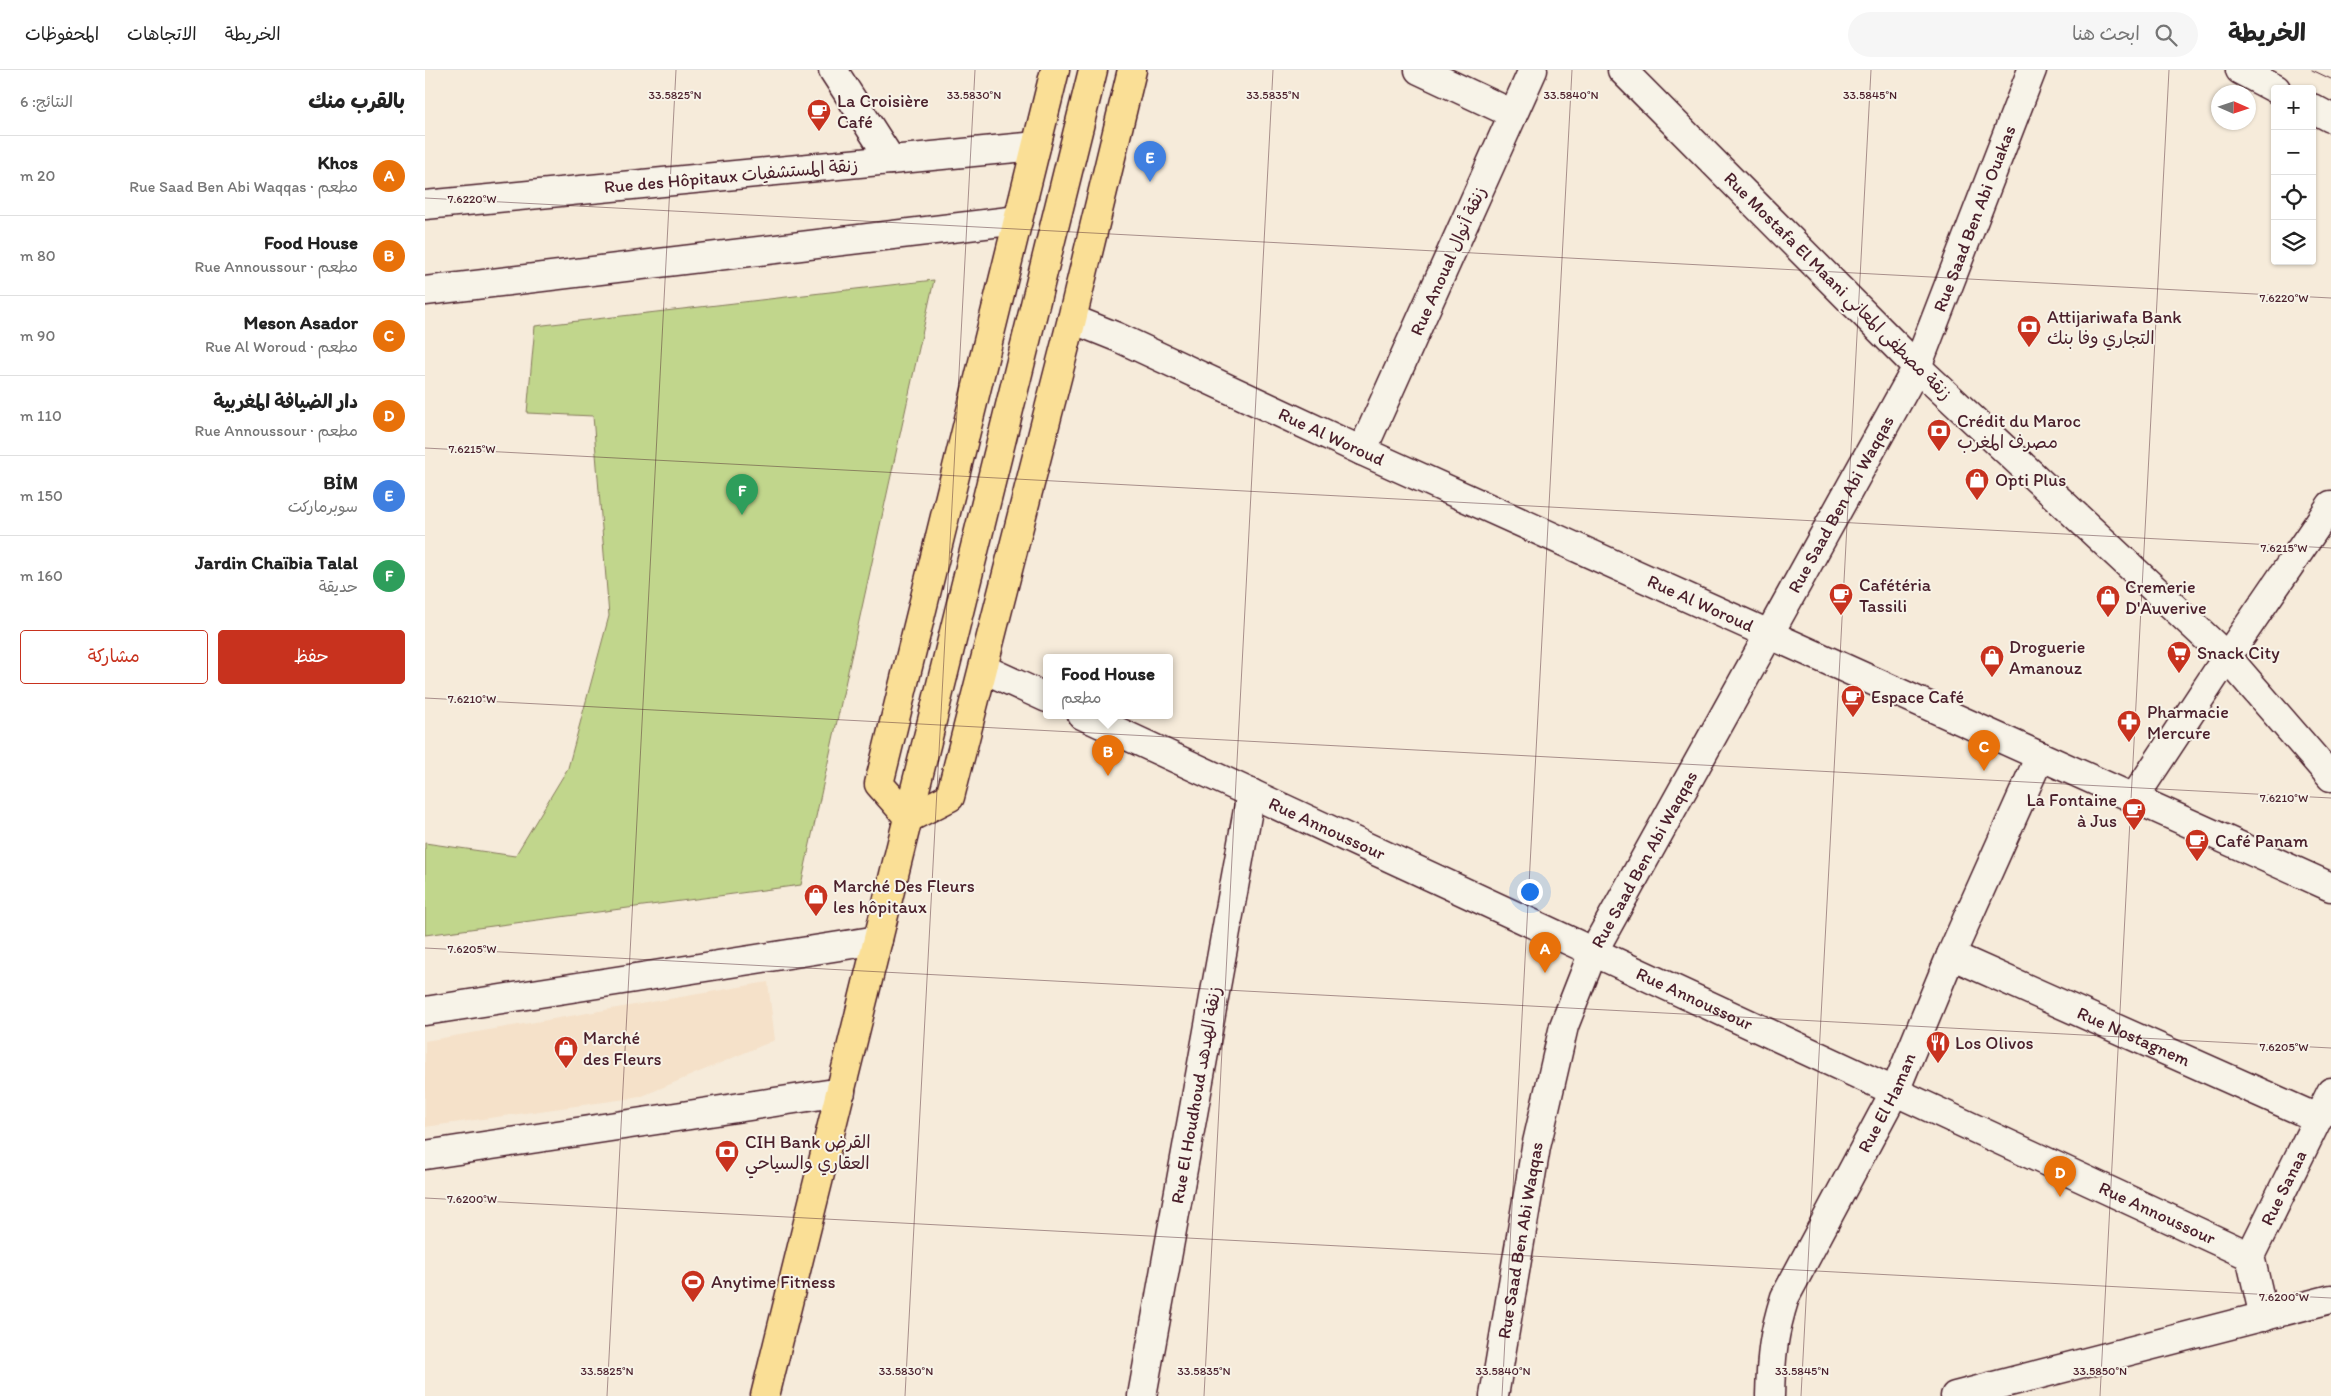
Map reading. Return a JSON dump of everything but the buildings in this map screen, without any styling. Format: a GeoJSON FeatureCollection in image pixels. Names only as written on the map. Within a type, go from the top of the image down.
{"type":"FeatureCollection","features":[{"type":"Feature","properties":{"kind":"main road"},"geometry":{"type":"LineString","coordinates":[[909,818],[879,784],[1055,70]]}},
{"type":"Feature","properties":{"kind":"main road"},"geometry":{"type":"LineString","coordinates":[[765,1396],[1093,70]]}},
{"type":"Feature","properties":{"kind":"main road"},"geometry":{"type":"LineString","coordinates":[[909,818],[950,797],[984,669],[1131,70]]}},
{"type":"Feature","properties":{"kind":"street"},"geometry":{"type":"LineString","coordinates":[[833,70],[891,160]]}},
{"type":"Feature","properties":{"kind":"street"},"geometry":{"type":"LineString","coordinates":[[1419,70],[1513,114]]}},
{"type":"Feature","properties":{"kind":"street","name":"Rue Anoual زنقة أنوال"},"geometry":{"type":"LineString","coordinates":[[1362,451],[1533,70]]}},
{"type":"Feature","properties":{"kind":"street","name":"Rue Mostafa El Maani زنقة مصطفى المعاني"},"geometry":{"type":"LineString","coordinates":[[1622,70],[1917,367],[2227,657],[2331,777]]}},
{"type":"Feature","properties":{"kind":"street","name":"Rue Saad Ben Abi Ouakas"},"geometry":{"type":"LineString","coordinates":[[1917,367],[2033,70]]}},
{"type":"Feature","properties":{"kind":"street"},"geometry":{"type":"LineString","coordinates":[[2240,70],[2271,86]]}},
{"type":"Feature","properties":{"kind":"street"},"geometry":{"type":"LineString","coordinates":[[2316,110],[2331,118]]}},
{"type":"Feature","properties":{"kind":"street","name":"Rue des Hôpitaux زنقة المستشفيات"},"geometry":{"type":"LineString","coordinates":[[425,205],[1036,146]]}},
{"type":"Feature","properties":{"kind":"street"},"geometry":{"type":"LineString","coordinates":[[425,291],[1018,220]]}},
{"type":"Feature","properties":{"kind":"street","name":"Rue Al Woroud"},"geometry":{"type":"LineString","coordinates":[[1071,319],[1117,337],[1362,451],[2331,887]]}},
{"type":"Feature","properties":{"kind":"street","name":"Rue Saad Ben Abi Waqqas"},"geometry":{"type":"LineString","coordinates":[[1494,1396],[1536,1147],[1564,1026],[1593,952],[1917,367]]}},
{"type":"Feature","properties":{"kind":"street"},"geometry":{"type":"LineString","coordinates":[[2134,798],[2331,505]]}},
{"type":"Feature","properties":{"kind":"street"},"geometry":{"type":"LineString","coordinates":[[984,669],[1043,696]]}},
{"type":"Feature","properties":{"kind":"street","name":"Rue Annoussour"},"geometry":{"type":"LineString","coordinates":[[1092,719],[2250,1256]]}},
{"type":"Feature","properties":{"kind":"street","name":"Rue El Haman"},"geometry":{"type":"LineString","coordinates":[[1770,1396],[1771,1353],[1775,1330],[1785,1296],[1895,1091],[1951,955],[2040,756]]}},
{"type":"Feature","properties":{"kind":"street","name":"Rue El Houdhoud زنقة الهدهد"},"geometry":{"type":"LineString","coordinates":[[1142,1396],[1251,793]]}},
{"type":"Feature","properties":{"kind":"street"},"geometry":{"type":"LineString","coordinates":[[425,1011],[878,940]]}},
{"type":"Feature","properties":{"kind":"street","name":"Rue Nostagnem"},"geometry":{"type":"LineString","coordinates":[[1951,955],[2317,1118]]}},
{"type":"Feature","properties":{"kind":"street"},"geometry":{"type":"LineString","coordinates":[[425,1155],[841,1092]]}},
{"type":"Feature","properties":{"kind":"street","name":"Rue Sanaa"},"geometry":{"type":"LineString","coordinates":[[2250,1256],[2331,1092]]}},
{"type":"Feature","properties":{"kind":"street"},"geometry":{"type":"LineString","coordinates":[[2250,1256],[2264,1317]]}},
{"type":"Feature","properties":{"kind":"street"},"geometry":{"type":"LineString","coordinates":[[1955,1396],[2331,1299]]}},
{"type":"Feature","properties":{"kind":"shaded area","name":"Marché des Fleurs"},"geometry":{"type":"Polygon","coordinates":[[[768,982],[775,1040],[640,1097],[425,1127],[425,1041],[768,982]]]}},
{"type":"Feature","properties":{"kind":"green space"},"geometry":{"type":"Polygon","coordinates":[[[934,280],[801,885],[425,935],[425,843],[515,856],[568,768],[609,616],[593,416],[527,413],[535,326],[934,280]]]}},
{"type":"Feature","properties":{"kind":"tram line"},"geometry":{"type":"LineString","coordinates":[[2312,70],[2331,79]]}},
{"type":"Feature","properties":{"kind":"place","name":"La Croisière Café"},"geometry":{"type":"Point","coordinates":[819,132]}},
{"type":"Feature","properties":{"kind":"place","name":"BİM"},"geometry":{"type":"Point","coordinates":[1150,182]}},
{"type":"Feature","properties":{"kind":"place","name":"Attijariwafa Bank التجاري وفا بنك"},"geometry":{"type":"Point","coordinates":[2029,348]}},
{"type":"Feature","properties":{"kind":"place","name":"Crédit du Maroc مصرف المغرب"},"geometry":{"type":"Point","coordinates":[1939,452]}},
{"type":"Feature","properties":{"kind":"place","name":"Opti Plus"},"geometry":{"type":"Point","coordinates":[1977,501]}},
{"type":"Feature","properties":{"kind":"place","name":"Jardin Chaïbia Talal"},"geometry":{"type":"Point","coordinates":[742,515]}},
{"type":"Feature","properties":{"kind":"place","name":"Cafétéria Tassili"},"geometry":{"type":"Point","coordinates":[1841,616]}},
{"type":"Feature","properties":{"kind":"place","name":"Cremerie D'Auverive"},"geometry":{"type":"Point","coordinates":[2108,618]}},
{"type":"Feature","properties":{"kind":"place","name":"Snack City"},"geometry":{"type":"Point","coordinates":[2179,674]}},
{"type":"Feature","properties":{"kind":"place","name":"Droguerie Amanouz"},"geometry":{"type":"Point","coordinates":[1992,678]}},
{"type":"Feature","properties":{"kind":"place","name":"Espace Café"},"geometry":{"type":"Point","coordinates":[1853,718]}},
{"type":"Feature","properties":{"kind":"place","name":"Pharmacie Mercure"},"geometry":{"type":"Point","coordinates":[2129,743]}},
{"type":"Feature","properties":{"kind":"place","name":"Meson Asador"},"geometry":{"type":"Point","coordinates":[1984,771]}},
{"type":"Feature","properties":{"kind":"place","name":"Food House"},"geometry":{"type":"Point","coordinates":[1108,776]}},
{"type":"Feature","properties":{"kind":"place","name":"La Fontaine à Jus"},"geometry":{"type":"Point","coordinates":[2134,831]}},
{"type":"Feature","properties":{"kind":"place","name":"Café Panam"},"geometry":{"type":"Point","coordinates":[2197,862]}},
{"type":"Feature","properties":{"kind":"place","name":"Marché Des Fleurs les hôpitaux"},"geometry":{"type":"Point","coordinates":[816,917]}},
{"type":"Feature","properties":{"kind":"place","name":"Khos"},"geometry":{"type":"Point","coordinates":[1545,973]}},
{"type":"Feature","properties":{"kind":"place","name":"Los Olivos"},"geometry":{"type":"Point","coordinates":[1938,1064]}},
{"type":"Feature","properties":{"kind":"place","name":"Marché des Fleurs"},"geometry":{"type":"Point","coordinates":[566,1069]}},
{"type":"Feature","properties":{"kind":"place","name":"CIH Bank القرض العقاري والسياحي"},"geometry":{"type":"Point","coordinates":[727,1173]}},
{"type":"Feature","properties":{"kind":"place","name":"دار الضيافة المغربية"},"geometry":{"type":"Point","coordinates":[2060,1197]}},
{"type":"Feature","properties":{"kind":"place","name":"Anytime Fitness"},"geometry":{"type":"Point","coordinates":[693,1303]}}]}
